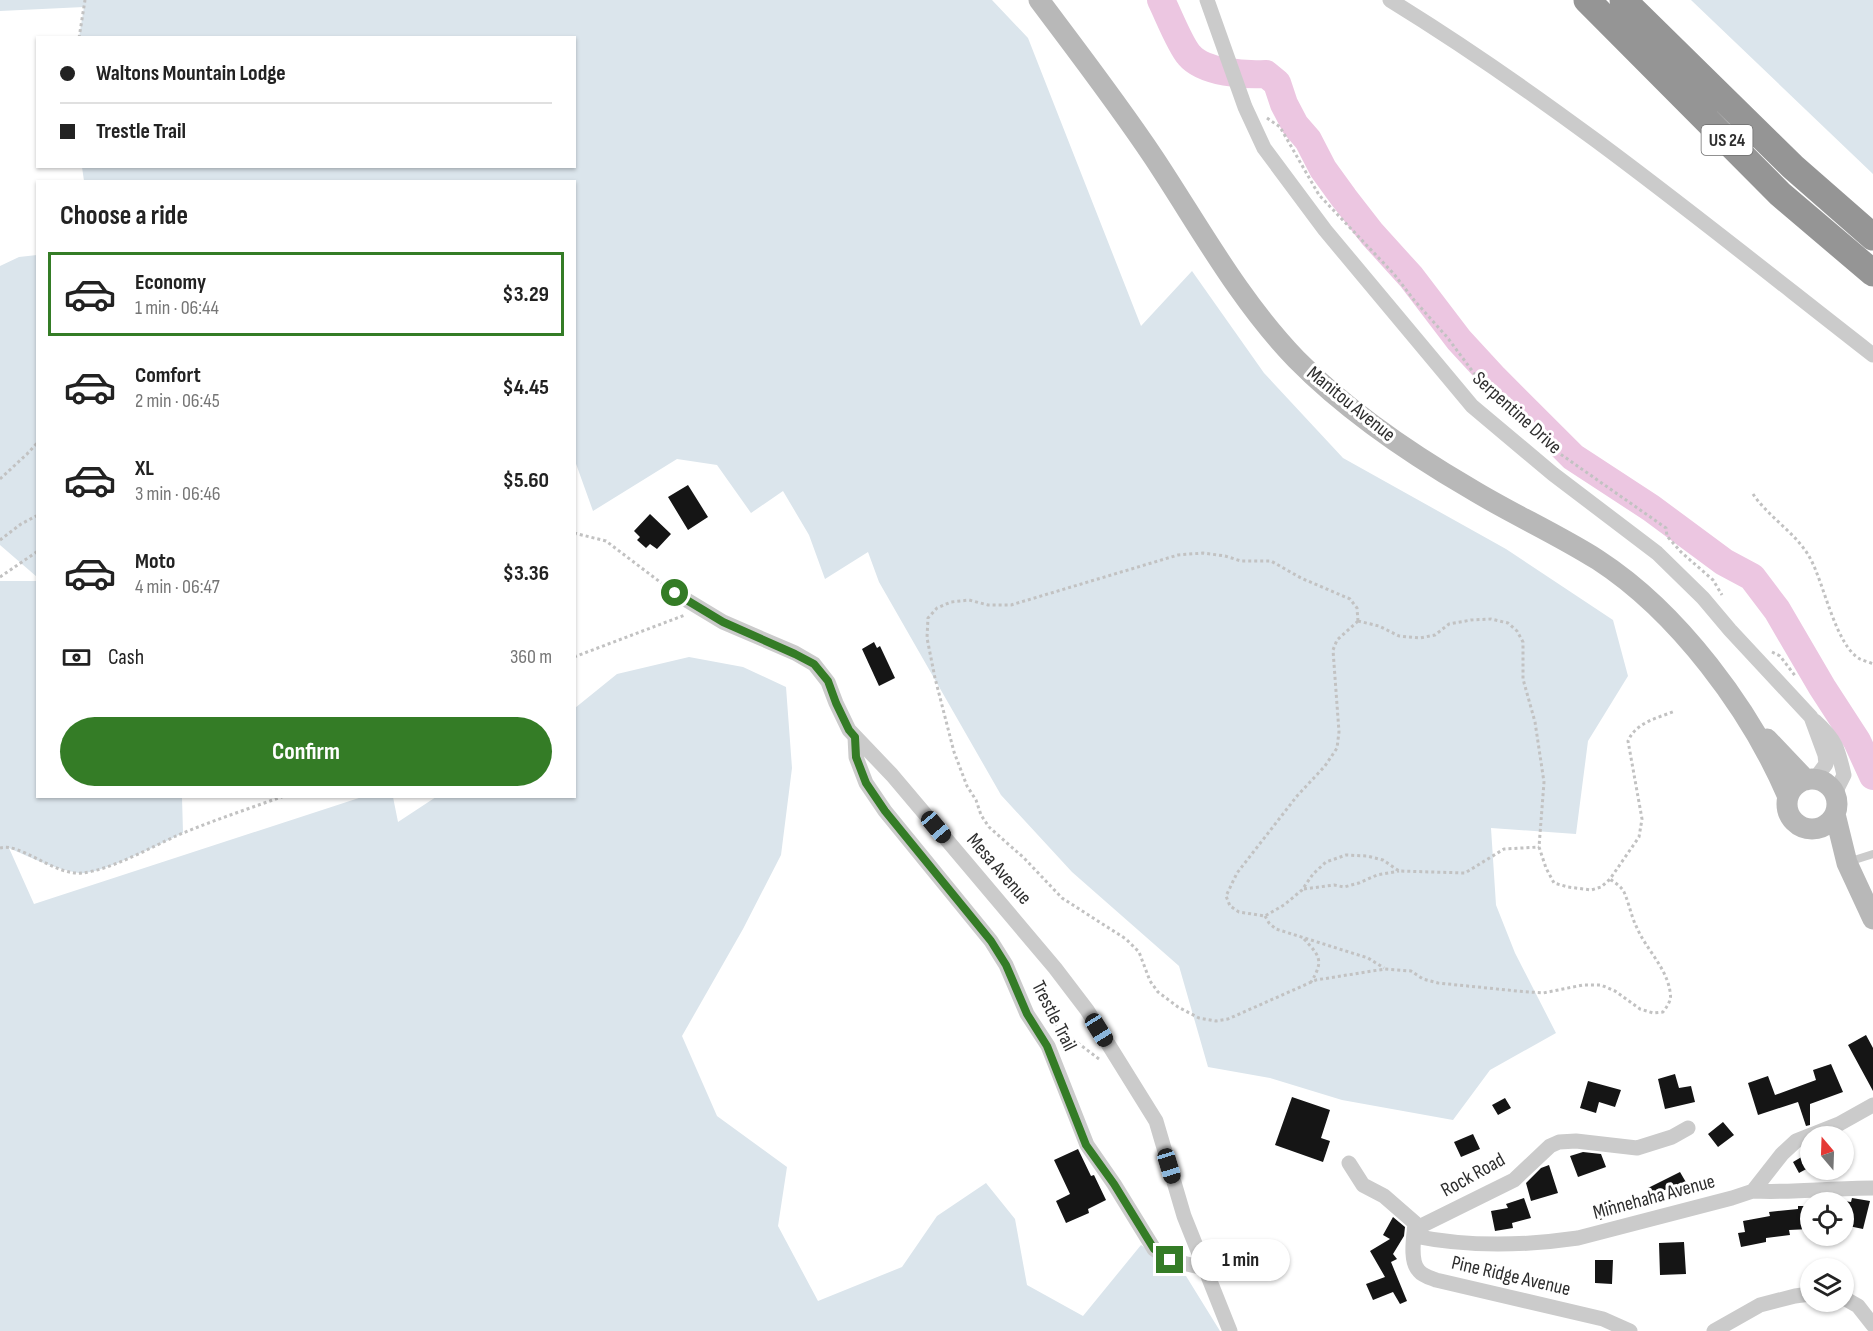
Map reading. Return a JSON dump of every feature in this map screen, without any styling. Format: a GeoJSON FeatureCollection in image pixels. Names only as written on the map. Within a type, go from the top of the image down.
{"type":"FeatureCollection","features":[{"type":"Feature","properties":{"kind":"highway","name":"US 24"},"geometry":{"type":"LineString","coordinates":[[1587,0],[1780,194],[1873,273]]}},
{"type":"Feature","properties":{"kind":"highway","name":"US 24"},"geometry":{"type":"LineString","coordinates":[[1623,0],[1801,173],[1873,237]]}},
{"type":"Feature","properties":{"kind":"highway"},"geometry":{"type":"LineString","coordinates":[[1801,173],[1873,226]]}},
{"type":"Feature","properties":{"kind":"main road","name":"Manitou Avenue"},"geometry":{"type":"LineString","coordinates":[[1039,0],[1117,105],[1247,299],[1295,358],[1357,412],[1402,445],[1468,488],[1600,561],[1631,586],[1686,639],[1726,687],[1748,719],[1788,797]]}},
{"type":"Feature","properties":{"kind":"main road","name":"Manitou Avenue"},"geometry":{"type":"LineString","coordinates":[[1748,719],[1810,779]]}},
{"type":"Feature","properties":{"kind":"main road"},"geometry":{"type":"LineString","coordinates":[[1806,829],[1822,827],[1829,823],[1835,814],[1837,805],[1835,793],[1826,783],[1810,779],[1794,786],[1788,797],[1787,806],[1790,817],[1795,823],[1806,829],[1846,862]]}},
{"type":"Feature","properties":{"kind":"main road"},"geometry":{"type":"LineString","coordinates":[[1835,814],[1846,862],[1873,919]]}},
{"type":"Feature","properties":{"kind":"street","name":"Serpentine Drive"},"geometry":{"type":"LineString","coordinates":[[1207,0],[1245,107],[1264,148],[1288,182],[1472,406],[1553,474],[1657,553],[1703,598],[1811,717],[1826,764],[1810,779]]}},
{"type":"Feature","properties":{"kind":"street"},"geometry":{"type":"LineString","coordinates":[[1390,0],[1511,79],[1621,158],[1873,356]]}},
{"type":"Feature","properties":{"kind":"street","name":"Mesa Avenue"},"geometry":{"type":"LineString","coordinates":[[675,593],[723,622],[814,664],[828,681],[849,730],[892,775],[1055,968],[1087,1010],[1156,1121],[1184,1216],[1230,1331]]}},
{"type":"Feature","properties":{"kind":"street"},"geometry":{"type":"LineString","coordinates":[[1811,717],[1836,743],[1844,776],[1835,793]]}},
{"type":"Feature","properties":{"kind":"street","name":"Trestle Trail"},"geometry":{"type":"LineString","coordinates":[[855,737],[856,757],[866,783],[885,811],[991,941],[1006,965],[1027,1014],[1047,1046],[1086,1145],[1114,1184],[1154,1249],[1170,1260],[1204,1268]]}},
{"type":"Feature","properties":{"kind":"street"},"geometry":{"type":"LineString","coordinates":[[1753,1191],[1789,1146],[1810,1134],[1839,1124],[1873,1105]]}},
{"type":"Feature","properties":{"kind":"street","name":"Rock Road"},"geometry":{"type":"LineString","coordinates":[[1414,1236],[1421,1226],[1514,1180],[1550,1146],[1567,1141],[1637,1148],[1672,1137],[1688,1128]]}},
{"type":"Feature","properties":{"kind":"street"},"geometry":{"type":"LineString","coordinates":[[1349,1163],[1363,1185],[1384,1196],[1415,1223],[1414,1236]]}},
{"type":"Feature","properties":{"kind":"street","name":"Minnehaha Avenue"},"geometry":{"type":"LineString","coordinates":[[1414,1236],[1469,1244],[1553,1242],[1656,1219],[1753,1191],[1778,1193],[1873,1188]]}},
{"type":"Feature","properties":{"kind":"street","name":"Pine Ridge Avenue"},"geometry":{"type":"LineString","coordinates":[[1414,1236],[1415,1266],[1422,1274],[1436,1280],[1604,1319],[1630,1331]]}},
{"type":"Feature","properties":{"kind":"street"},"geometry":{"type":"LineString","coordinates":[[1714,1331],[1760,1305],[1800,1295]]}},
{"type":"Feature","properties":{"kind":"street"},"geometry":{"type":"LineString","coordinates":[[1854,1304],[1873,1325]]}},
{"type":"Feature","properties":{"kind":"lane"},"geometry":{"type":"LineString","coordinates":[[1846,862],[1873,854]]}},
{"type":"Feature","properties":{"kind":"path"},"geometry":{"type":"LineString","coordinates":[[79,36],[85,0]]}},
{"type":"Feature","properties":{"kind":"path"},"geometry":{"type":"LineString","coordinates":[[1263,115],[1280,127],[1319,195],[1394,274],[1447,337],[1485,388],[1556,451],[1666,528],[1667,536],[1681,552],[1713,580],[1724,598]]}},
{"type":"Feature","properties":{"kind":"path"},"geometry":{"type":"LineString","coordinates":[[0,479],[36,444]]}},
{"type":"Feature","properties":{"kind":"path"},"geometry":{"type":"LineString","coordinates":[[1753,494],[1761,507],[1796,540],[1811,560],[1832,618],[1847,644],[1858,658],[1873,664]]}},
{"type":"Feature","properties":{"kind":"path"},"geometry":{"type":"LineString","coordinates":[[0,540],[36,516]]}},
{"type":"Feature","properties":{"kind":"path"},"geometry":{"type":"LineString","coordinates":[[576,534],[606,542],[675,593]]}},
{"type":"Feature","properties":{"kind":"path"},"geometry":{"type":"LineString","coordinates":[[0,577],[36,552]]}},
{"type":"Feature","properties":{"kind":"path"},"geometry":{"type":"LineString","coordinates":[[1358,621],[1357,608],[1350,599],[1301,578],[1271,561],[1241,561],[1203,553],[1178,555],[1011,605],[988,605],[969,600],[951,602],[937,608],[928,618],[927,638],[954,752],[967,786],[989,827],[1024,858],[1062,898],[1126,939],[1139,952],[1150,981],[1158,992],[1178,1007],[1199,1018],[1216,1021],[1228,1019],[1310,983],[1385,969],[1411,971],[1423,979],[1438,983],[1543,993],[1583,985],[1601,985],[1629,1000],[1640,1009],[1653,1013],[1663,1012],[1670,1002],[1667,981],[1637,929],[1624,892],[1610,879]]}},
{"type":"Feature","properties":{"kind":"path"},"geometry":{"type":"LineString","coordinates":[[576,656],[701,609]]}},
{"type":"Feature","properties":{"kind":"path"},"geometry":{"type":"LineString","coordinates":[[1358,621],[1379,626],[1399,636],[1420,638],[1435,635],[1449,624],[1471,620],[1491,619],[1508,623],[1517,631],[1523,642],[1523,679],[1535,722],[1544,782],[1539,847],[1554,883],[1568,887],[1591,890],[1601,887],[1610,879],[1639,837],[1642,819],[1628,741],[1632,731],[1646,722],[1676,711]]}},
{"type":"Feature","properties":{"kind":"path"},"geometry":{"type":"LineString","coordinates":[[1358,621],[1337,640],[1333,650],[1339,732],[1337,748],[1237,873],[1226,896],[1230,906],[1239,912],[1265,916],[1284,905],[1302,890],[1313,874],[1326,862],[1346,855],[1383,860],[1399,871]]}},
{"type":"Feature","properties":{"kind":"path"},"geometry":{"type":"LineString","coordinates":[[1770,651],[1780,656],[1800,682]]}},
{"type":"Feature","properties":{"kind":"path"},"geometry":{"type":"LineString","coordinates":[[0,848],[4,846],[63,872],[82,873],[106,867],[183,833],[279,798]]}},
{"type":"Feature","properties":{"kind":"path"},"geometry":{"type":"LineString","coordinates":[[1302,890],[1334,885],[1344,887],[1377,875],[1399,871],[1465,873],[1504,849],[1539,847]]}},
{"type":"Feature","properties":{"kind":"path"},"geometry":{"type":"LineString","coordinates":[[1265,916],[1276,929],[1368,958],[1385,969]]}},
{"type":"Feature","properties":{"kind":"path"},"geometry":{"type":"LineString","coordinates":[[1302,938],[1316,951],[1319,960],[1318,971],[1310,983]]}},
{"type":"Feature","properties":{"kind":"path"},"geometry":{"type":"LineString","coordinates":[[1044,1011],[1062,1031],[1083,1048],[1112,1068],[1124,1070]]}},
{"type":"Feature","properties":{"kind":"shaded area"},"geometry":{"type":"Polygon","coordinates":[[[0,0],[992,0],[1028,38],[1141,326],[1192,271],[1264,373],[1343,458],[1506,549],[1613,620],[1628,676],[1588,741],[1576,834],[1491,828],[1496,905],[1515,953],[1556,1033],[1490,1070],[1453,1120],[1342,1100],[1270,1078],[1208,1067],[1179,966],[1072,872],[1001,795],[879,582],[868,552],[825,579],[809,535],[783,491],[751,513],[717,465],[677,459],[593,511],[576,464],[576,180],[84,180],[82,168],[576,168],[576,36],[79,36],[84,7],[0,11],[0,0]]]}},
{"type":"Feature","properties":{"kind":"shaded area"},"geometry":{"type":"Polygon","coordinates":[[[1691,0],[1873,0],[1873,174],[1691,0]]]}},
{"type":"Feature","properties":{"kind":"shaded area"},"geometry":{"type":"Polygon","coordinates":[[[36,255],[36,576],[0,545],[0,266],[19,257],[36,255]]]}},
{"type":"Feature","properties":{"kind":"shaded area"},"geometry":{"type":"Polygon","coordinates":[[[0,581],[36,581],[36,798],[182,798],[183,833],[131,858],[88,873],[70,871],[43,863],[9,848],[34,904],[359,798],[393,798],[398,822],[434,798],[576,798],[576,707],[617,674],[689,657],[743,667],[786,687],[792,768],[781,855],[743,929],[682,1036],[717,1116],[787,1167],[778,1226],[818,1301],[902,1267],[937,1216],[986,1183],[1015,1219],[1027,1285],[1083,1316],[1141,1245],[1186,1276],[1220,1331],[0,1331],[0,581]]]}},
{"type":"Feature","properties":{"kind":"building"},"geometry":{"type":"Polygon","coordinates":[[[688,485],[708,517],[688,530],[668,497],[688,485]]]}},
{"type":"Feature","properties":{"kind":"building"},"geometry":{"type":"Polygon","coordinates":[[[650,514],[671,534],[657,549],[650,544],[646,548],[637,540],[640,537],[634,531],[650,514]]]}},
{"type":"Feature","properties":{"kind":"building"},"geometry":{"type":"Polygon","coordinates":[[[874,642],[877,648],[880,646],[895,678],[879,686],[862,649],[874,642]]]}},
{"type":"Feature","properties":{"kind":"building"},"geometry":{"type":"Polygon","coordinates":[[[1866,1035],[1873,1048],[1873,1091],[1848,1045],[1866,1035]]]}},
{"type":"Feature","properties":{"kind":"building"},"geometry":{"type":"Polygon","coordinates":[[[1831,1064],[1843,1092],[1810,1104],[1810,1125],[1806,1126],[1798,1102],[1758,1115],[1748,1083],[1768,1076],[1775,1095],[1816,1080],[1813,1070],[1831,1064]]]}},
{"type":"Feature","properties":{"kind":"building"},"geometry":{"type":"Polygon","coordinates":[[[1675,1074],[1679,1088],[1691,1086],[1695,1102],[1665,1109],[1658,1079],[1675,1074]]]}},
{"type":"Feature","properties":{"kind":"building"},"geometry":{"type":"Polygon","coordinates":[[[1588,1081],[1621,1090],[1615,1107],[1599,1102],[1596,1113],[1580,1108],[1588,1081]]]}},
{"type":"Feature","properties":{"kind":"building"},"geometry":{"type":"Polygon","coordinates":[[[1292,1097],[1330,1110],[1321,1138],[1330,1141],[1323,1162],[1275,1145],[1292,1097]]]}},
{"type":"Feature","properties":{"kind":"building"},"geometry":{"type":"Polygon","coordinates":[[[1505,1098],[1511,1108],[1498,1115],[1492,1105],[1505,1098]]]}},
{"type":"Feature","properties":{"kind":"building"},"geometry":{"type":"Polygon","coordinates":[[[1723,1122],[1734,1135],[1718,1147],[1708,1134],[1723,1122]]]}},
{"type":"Feature","properties":{"kind":"building"},"geometry":{"type":"Polygon","coordinates":[[[1473,1134],[1480,1149],[1461,1157],[1454,1142],[1473,1134]]]}},
{"type":"Feature","properties":{"kind":"building"},"geometry":{"type":"Polygon","coordinates":[[[1078,1149],[1106,1200],[1088,1209],[1089,1213],[1066,1223],[1056,1201],[1070,1194],[1054,1160],[1078,1149]]]}},
{"type":"Feature","properties":{"kind":"building"},"geometry":{"type":"Polygon","coordinates":[[[1583,1152],[1601,1154],[1606,1167],[1578,1177],[1570,1156],[1583,1152]]]}},
{"type":"Feature","properties":{"kind":"building"},"geometry":{"type":"Polygon","coordinates":[[[1800,1158],[1800,1172],[1799,1173],[1793,1162],[1800,1158]]]}},
{"type":"Feature","properties":{"kind":"building"},"geometry":{"type":"Polygon","coordinates":[[[1549,1165],[1558,1193],[1531,1201],[1526,1183],[1541,1168],[1549,1165]]]}},
{"type":"Feature","properties":{"kind":"building"},"geometry":{"type":"Polygon","coordinates":[[[1680,1172],[1687,1184],[1650,1194],[1648,1188],[1680,1172]]]}},
{"type":"Feature","properties":{"kind":"building"},"geometry":{"type":"Polygon","coordinates":[[[1524,1198],[1531,1218],[1512,1223],[1513,1228],[1495,1231],[1491,1211],[1508,1208],[1506,1204],[1524,1198]]]}},
{"type":"Feature","properties":{"kind":"building"},"geometry":{"type":"Polygon","coordinates":[[[1854,1198],[1870,1201],[1863,1229],[1854,1227],[1854,1198]]]}},
{"type":"Feature","properties":{"kind":"building"},"geometry":{"type":"Polygon","coordinates":[[[1610,1200],[1616,1214],[1600,1220],[1595,1205],[1610,1200]]]}},
{"type":"Feature","properties":{"kind":"building"},"geometry":{"type":"Polygon","coordinates":[[[1800,1206],[1800,1229],[1789,1230],[1790,1235],[1766,1238],[1766,1242],[1741,1247],[1738,1233],[1745,1232],[1743,1221],[1770,1216],[1769,1212],[1798,1209],[1800,1206]]]}},
{"type":"Feature","properties":{"kind":"building"},"geometry":{"type":"Polygon","coordinates":[[[1393,1217],[1405,1227],[1404,1236],[1393,1254],[1397,1259],[1391,1262],[1407,1301],[1400,1304],[1393,1292],[1373,1300],[1366,1284],[1385,1277],[1370,1251],[1390,1239],[1383,1235],[1393,1217]]]}},
{"type":"Feature","properties":{"kind":"building"},"geometry":{"type":"Polygon","coordinates":[[[1684,1242],[1686,1274],[1660,1275],[1659,1243],[1684,1242]]]}},
{"type":"Feature","properties":{"kind":"building"},"geometry":{"type":"Polygon","coordinates":[[[1595,1260],[1613,1260],[1612,1284],[1595,1283],[1595,1260]]]}},
{"type":"Feature","properties":{"kind":"waterway"},"geometry":{"type":"LineString","coordinates":[[1161,0],[1182,44],[1196,61],[1204,66],[1225,72],[1266,74],[1277,83],[1284,104],[1295,125],[1308,140],[1323,169],[1372,234],[1411,277],[1459,340],[1573,457],[1651,508],[1724,562],[1752,577],[1777,610],[1857,741],[1873,776]]}},
{"type":"Feature","properties":{"kind":"route"},"geometry":{"type":"LineString","coordinates":[[675,593],[723,622],[814,664],[828,681],[849,730],[855,737],[856,757],[866,783],[885,811],[991,941],[1006,965],[1027,1014],[1047,1046],[1086,1145],[1114,1184],[1154,1249],[1170,1260]]}}]}
